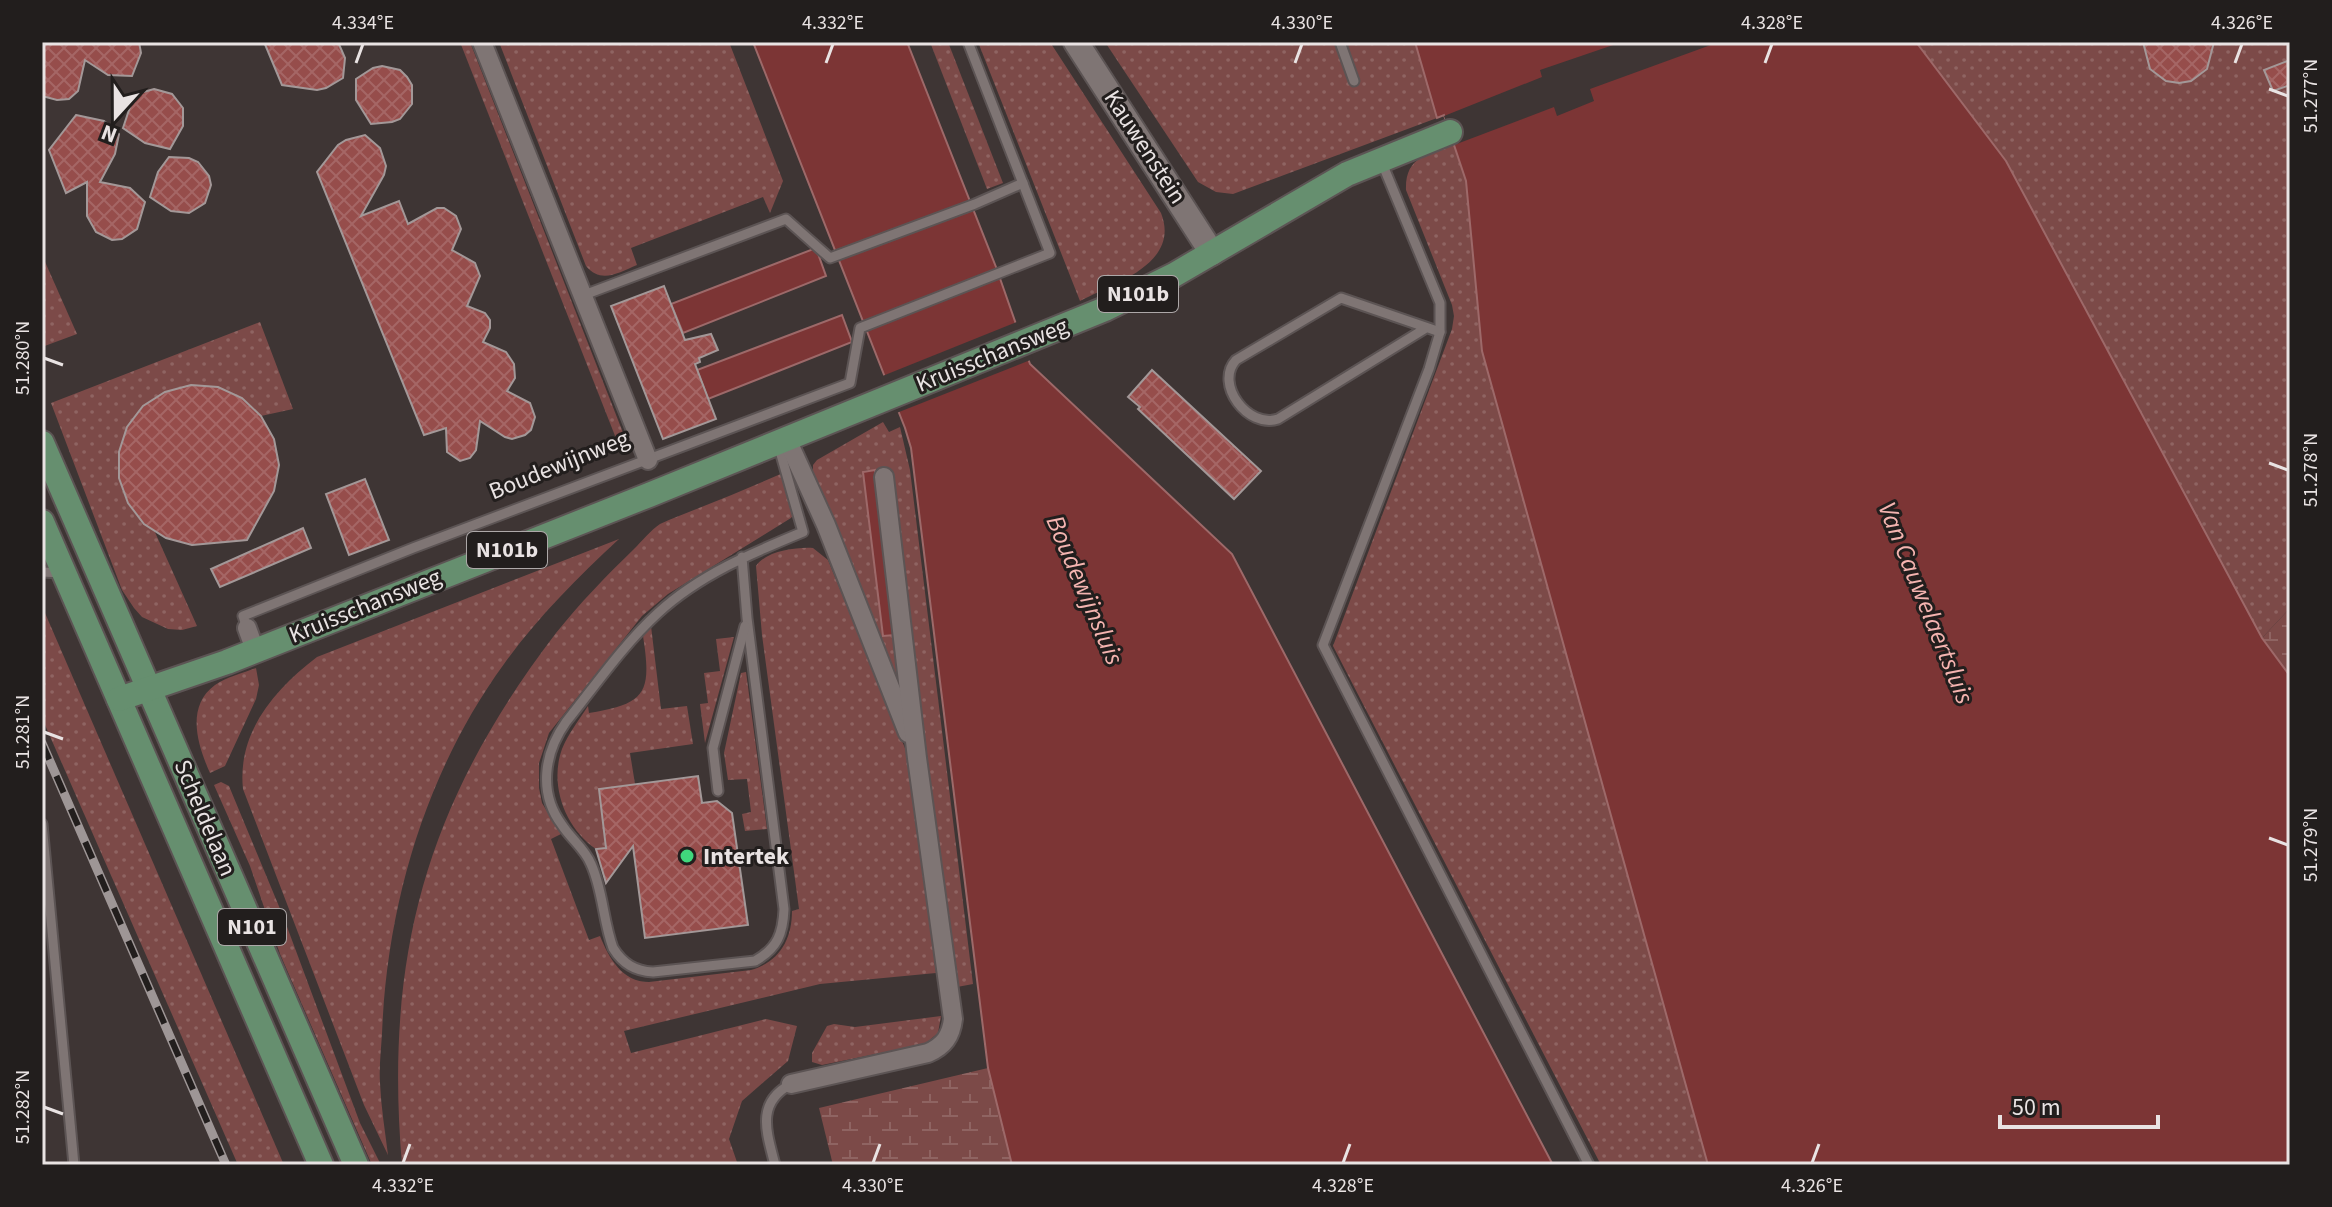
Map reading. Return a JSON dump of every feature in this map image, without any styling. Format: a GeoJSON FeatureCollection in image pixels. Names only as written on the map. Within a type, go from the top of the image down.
{"type":"FeatureCollection","features":[{"type":"Feature","properties":{"kind":"main road","name":"Kruisschansweg"},"geometry":{"type":"LineString","coordinates":[[119,699],[149,688],[251,639],[649,495],[1060,328],[1135,295],[1326,185],[1450,132]]}},
{"type":"Feature","properties":{"kind":"main road","name":"Scheldelaan"},"geometry":{"type":"LineString","coordinates":[[42,443],[356,1165]]}},
{"type":"Feature","properties":{"kind":"main road","name":"Scheldelaan"},"geometry":{"type":"LineString","coordinates":[[42,522],[53,572],[119,699],[321,1165]]}},
{"type":"Feature","properties":{"kind":"street","name":"Boudewijnweg"},"geometry":{"type":"LineString","coordinates":[[482,42],[648,460]]}},
{"type":"Feature","properties":{"kind":"street","name":"Kauwenstein"},"geometry":{"type":"LineString","coordinates":[[1076,42],[1212,253]]}},
{"type":"Feature","properties":{"kind":"street"},"geometry":{"type":"LineString","coordinates":[[782,439],[826,525],[917,758]]}},
{"type":"Feature","properties":{"kind":"street"},"geometry":{"type":"LineString","coordinates":[[791,1084],[938,1049],[951,1031],[953,1019],[917,758],[884,477]]}},
{"type":"Feature","properties":{"kind":"street"},"geometry":{"type":"LineString","coordinates":[[53,572],[93,560]]}},
{"type":"Feature","properties":{"kind":"lane"},"geometry":{"type":"LineString","coordinates":[[648,460],[850,383],[860,328],[1050,253],[968,42]]}},
{"type":"Feature","properties":{"kind":"lane"},"geometry":{"type":"LineString","coordinates":[[1340,42],[1354,81]]}},
{"type":"Feature","properties":{"kind":"lane"},"geometry":{"type":"LineString","coordinates":[[1381,160],[1436,288],[1442,317],[1423,384],[1323,645],[1589,1165]]}},
{"type":"Feature","properties":{"kind":"lane"},"geometry":{"type":"LineString","coordinates":[[584,295],[786,219],[830,258],[1023,183]]}},
{"type":"Feature","properties":{"kind":"lane"},"geometry":{"type":"LineString","coordinates":[[1426,328],[1267,423],[1246,412],[1229,387],[1227,378],[1236,360],[1341,298],[1440,332]]}},
{"type":"Feature","properties":{"kind":"lane"},"geometry":{"type":"LineString","coordinates":[[742,557],[784,909],[783,928],[769,953],[755,961],[641,971],[620,959],[613,948],[590,861],[554,811],[548,796],[546,767],[556,736],[639,632],[680,596],[742,557],[803,532],[782,439]]}},
{"type":"Feature","properties":{"kind":"lane","name":"Boudewijnweg"},"geometry":{"type":"LineString","coordinates":[[251,639],[243,616],[648,460]]}},
{"type":"Feature","properties":{"kind":"lane"},"geometry":{"type":"LineString","coordinates":[[718,791],[713,748],[747,618]]}},
{"type":"Feature","properties":{"kind":"lane"},"geometry":{"type":"LineString","coordinates":[[42,824],[74,1165]]}},
{"type":"Feature","properties":{"kind":"lane"},"geometry":{"type":"LineString","coordinates":[[775,1165],[766,1117],[777,1092],[791,1084]]}},
{"type":"Feature","properties":{"kind":"green space"},"geometry":{"type":"Polygon","coordinates":[[[460,42],[470,42],[629,448],[621,451],[460,42]]]}},
{"type":"Feature","properties":{"kind":"green space"},"geometry":{"type":"Polygon","coordinates":[[[499,42],[729,42],[783,181],[770,213],[763,197],[631,248],[637,265],[610,275],[598,275],[586,266],[499,42]]]}},
{"type":"Feature","properties":{"kind":"green space"},"geometry":{"type":"Polygon","coordinates":[[[930,42],[948,42],[1003,183],[987,189],[930,42]]]}},
{"type":"Feature","properties":{"kind":"green space"},"geometry":{"type":"Polygon","coordinates":[[[978,42],[1050,42],[1161,213],[1165,231],[1162,246],[1141,269],[1080,301],[978,42]]]}},
{"type":"Feature","properties":{"kind":"green space"},"geometry":{"type":"Polygon","coordinates":[[[1105,42],[1415,42],[1437,118],[1233,194],[1216,192],[1198,182],[1105,42]]]}},
{"type":"Feature","properties":{"kind":"green space"},"geometry":{"type":"Polygon","coordinates":[[[1916,42],[2290,42],[2290,608],[2262,638],[2006,161],[1916,42]]]}},
{"type":"Feature","properties":{"kind":"green space"},"geometry":{"type":"Polygon","coordinates":[[[1454,144],[1466,181],[1482,351],[1708,1165],[1601,1165],[1333,646],[1452,329],[1452,305],[1406,190],[1409,170],[1414,163],[1427,154],[1454,144]]]}},
{"type":"Feature","properties":{"kind":"green space"},"geometry":{"type":"Polygon","coordinates":[[[42,255],[77,334],[42,347],[42,255]]]}},
{"type":"Feature","properties":{"kind":"green space"},"geometry":{"type":"Polygon","coordinates":[[[260,322],[293,409],[261,416],[243,399],[224,390],[203,386],[175,389],[153,400],[135,418],[124,440],[119,464],[122,489],[134,512],[154,530],[197,626],[182,630],[168,629],[142,617],[122,590],[51,403],[260,322]]]}},
{"type":"Feature","properties":{"kind":"green space"},"geometry":{"type":"Polygon","coordinates":[[[883,422],[889,432],[900,427],[910,470],[973,984],[957,987],[890,468],[863,471],[883,635],[895,635],[900,678],[895,678],[813,474],[813,465],[817,460],[883,422]]]}},
{"type":"Feature","properties":{"kind":"green space"},"geometry":{"type":"Polygon","coordinates":[[[783,473],[797,488],[797,506],[791,518],[668,594],[642,616],[549,733],[539,763],[539,788],[542,803],[561,834],[551,839],[589,940],[600,936],[612,960],[631,978],[649,982],[751,970],[776,955],[790,931],[792,911],[799,909],[762,635],[756,566],[774,553],[813,548],[828,560],[909,758],[936,973],[820,984],[624,1031],[631,1053],[766,1019],[797,1026],[788,1061],[742,1101],[729,1139],[738,1165],[402,1165],[398,1088],[400,1017],[409,949],[424,883],[446,820],[475,758],[512,696],[556,633],[653,529],[783,473]]]}},
{"type":"Feature","properties":{"kind":"green space"},"geometry":{"type":"Polygon","coordinates":[[[619,539],[558,599],[504,664],[477,705],[432,794],[402,888],[385,985],[380,1077],[388,1155],[364,1105],[243,789],[246,749],[262,714],[274,698],[317,657],[619,539]]]}},
{"type":"Feature","properties":{"kind":"green space"},"geometry":{"type":"Polygon","coordinates":[[[42,608],[284,1165],[238,1165],[42,718],[42,608]]]}},
{"type":"Feature","properties":{"kind":"green space"},"geometry":{"type":"Polygon","coordinates":[[[2290,608],[2290,676],[2262,638],[2290,608]]]}},
{"type":"Feature","properties":{"kind":"green space"},"geometry":{"type":"Polygon","coordinates":[[[651,626],[661,709],[687,706],[693,744],[630,753],[635,784],[599,791],[603,825],[630,822],[633,845],[596,849],[576,830],[562,805],[558,763],[567,738],[588,706],[589,713],[608,709],[634,700],[641,692],[646,671],[643,636],[651,626]]]}},
{"type":"Feature","properties":{"kind":"green space"},"geometry":{"type":"Polygon","coordinates":[[[734,637],[705,743],[700,704],[708,703],[704,673],[720,671],[716,639],[734,637]]]}},
{"type":"Feature","properties":{"kind":"green space"},"geometry":{"type":"Polygon","coordinates":[[[256,668],[259,685],[256,699],[225,766],[210,773],[198,739],[200,704],[215,685],[256,668]]]}},
{"type":"Feature","properties":{"kind":"green space"},"geometry":{"type":"Polygon","coordinates":[[[746,672],[767,829],[745,831],[742,814],[751,812],[747,779],[728,780],[724,753],[741,673],[746,672]]]}},
{"type":"Feature","properties":{"kind":"green space"},"geometry":{"type":"Polygon","coordinates":[[[221,782],[229,786],[283,916],[360,1123],[381,1165],[372,1165],[280,954],[250,866],[214,785],[221,782]]]}},
{"type":"Feature","properties":{"kind":"green space"},"geometry":{"type":"Polygon","coordinates":[[[941,1016],[938,1033],[925,1044],[822,1065],[812,1062],[812,1053],[827,1026],[855,1027],[941,1016]]]}},
{"type":"Feature","properties":{"kind":"green space"},"geometry":{"type":"Polygon","coordinates":[[[988,1068],[1012,1165],[833,1165],[819,1108],[988,1068]]]}},
{"type":"Feature","properties":{"kind":"water","name":"Boudewijnsluis"},"geometry":{"type":"Polygon","coordinates":[[[753,42],[907,42],[996,267],[1030,364],[1232,554],[1553,1165],[1012,1165],[988,1068],[911,448],[753,42]]]}},
{"type":"Feature","properties":{"kind":"water","name":"Van Cauwelaertsluis"},"geometry":{"type":"Polygon","coordinates":[[[1415,42],[1916,42],[2006,161],[2262,638],[2290,676],[2290,1165],[1708,1165],[1482,351],[1466,181],[1444,115],[1437,118],[1415,42]]]}},
{"type":"Feature","properties":{"kind":"water"},"geometry":{"type":"Polygon","coordinates":[[[816,248],[826,276],[683,333],[671,304],[816,248]]]}},
{"type":"Feature","properties":{"kind":"water"},"geometry":{"type":"Polygon","coordinates":[[[842,315],[852,342],[708,399],[697,370],[842,315]]]}},
{"type":"Feature","properties":{"kind":"water"},"geometry":{"type":"Polygon","coordinates":[[[875,470],[895,635],[883,636],[863,472],[875,470]]]}},
{"type":"Feature","properties":{"kind":"pier"},"geometry":{"type":"Polygon","coordinates":[[[1622,42],[1719,42],[1590,89],[1594,101],[1557,116],[1554,107],[1454,145],[1444,116],[1542,77],[1540,70],[1622,42]]]}},
{"type":"Feature","properties":{"kind":"pier"},"geometry":{"type":"Polygon","coordinates":[[[1019,321],[1033,359],[894,414],[880,377],[1019,321]]]}},
{"type":"Feature","properties":{"kind":"building"},"geometry":{"type":"Polygon","coordinates":[[[42,42],[139,42],[141,53],[132,76],[108,75],[85,60],[78,91],[69,99],[57,100],[42,96],[42,42]]]}},
{"type":"Feature","properties":{"kind":"building"},"geometry":{"type":"Polygon","coordinates":[[[264,42],[338,42],[345,58],[343,78],[317,90],[282,85],[264,42]]]}},
{"type":"Feature","properties":{"kind":"building"},"geometry":{"type":"Polygon","coordinates":[[[2143,42],[2214,42],[2207,69],[2191,81],[2179,83],[2166,81],[2150,69],[2143,42]]]}},
{"type":"Feature","properties":{"kind":"building"},"geometry":{"type":"Polygon","coordinates":[[[2290,60],[2290,85],[2273,91],[2264,70],[2290,60]]]}},
{"type":"Feature","properties":{"kind":"building"},"geometry":{"type":"Polygon","coordinates":[[[382,66],[400,70],[407,77],[412,85],[412,104],[400,119],[371,124],[356,100],[356,79],[382,66]]]}},
{"type":"Feature","properties":{"kind":"building"},"geometry":{"type":"Polygon","coordinates":[[[154,89],[172,94],[183,108],[183,126],[170,149],[145,143],[123,128],[131,104],[140,93],[154,89]]]}},
{"type":"Feature","properties":{"kind":"building"},"geometry":{"type":"Polygon","coordinates":[[[76,115],[104,121],[119,134],[115,154],[100,182],[130,188],[145,202],[137,229],[122,239],[112,240],[96,232],[87,216],[87,182],[66,193],[49,150],[76,115]]]}},
{"type":"Feature","properties":{"kind":"building"},"geometry":{"type":"Polygon","coordinates":[[[365,135],[380,148],[386,166],[361,216],[399,201],[408,224],[437,208],[444,208],[456,216],[461,229],[452,250],[475,263],[480,276],[467,306],[485,313],[490,320],[490,328],[483,342],[506,352],[514,364],[515,378],[507,391],[530,403],[535,417],[531,430],[525,435],[512,439],[505,437],[480,421],[476,450],[470,458],[460,461],[447,452],[446,428],[424,435],[317,172],[338,145],[365,135]]]}},
{"type":"Feature","properties":{"kind":"building"},"geometry":{"type":"Polygon","coordinates":[[[169,157],[189,158],[198,162],[209,176],[211,185],[205,203],[189,213],[171,211],[150,197],[158,172],[169,157]]]}},
{"type":"Feature","properties":{"kind":"building"},"geometry":{"type":"Polygon","coordinates":[[[664,286],[685,340],[711,334],[718,350],[699,358],[700,362],[695,364],[716,419],[663,439],[611,306],[664,286]]]}},
{"type":"Feature","properties":{"kind":"building"},"geometry":{"type":"Polygon","coordinates":[[[1152,370],[1261,471],[1234,499],[1128,397],[1152,370]]]}},
{"type":"Feature","properties":{"kind":"building"},"geometry":{"type":"Polygon","coordinates":[[[191,385],[218,387],[242,398],[261,416],[274,439],[279,465],[274,491],[247,540],[192,545],[166,538],[144,524],[128,503],[119,478],[119,452],[127,427],[143,406],[165,392],[191,385]]]}},
{"type":"Feature","properties":{"kind":"building"},"geometry":{"type":"Polygon","coordinates":[[[365,479],[389,540],[349,555],[326,494],[365,479]]]}},
{"type":"Feature","properties":{"kind":"building"},"geometry":{"type":"Polygon","coordinates":[[[303,528],[311,548],[220,587],[211,569],[303,528]]]}},
{"type":"Feature","properties":{"kind":"building","name":"Intertek"},"geometry":{"type":"Polygon","coordinates":[[[698,776],[702,803],[717,801],[732,813],[748,925],[645,938],[633,846],[606,883],[596,849],[606,848],[599,789],[698,776]]]}},
{"type":"Feature","properties":{"kind":"railway"},"geometry":{"type":"LineString","coordinates":[[42,743],[226,1165]]}},
{"type":"Feature","properties":{"kind":"place","name":"Intertek"},"geometry":{"type":"Point","coordinates":[687,856]}}]}
